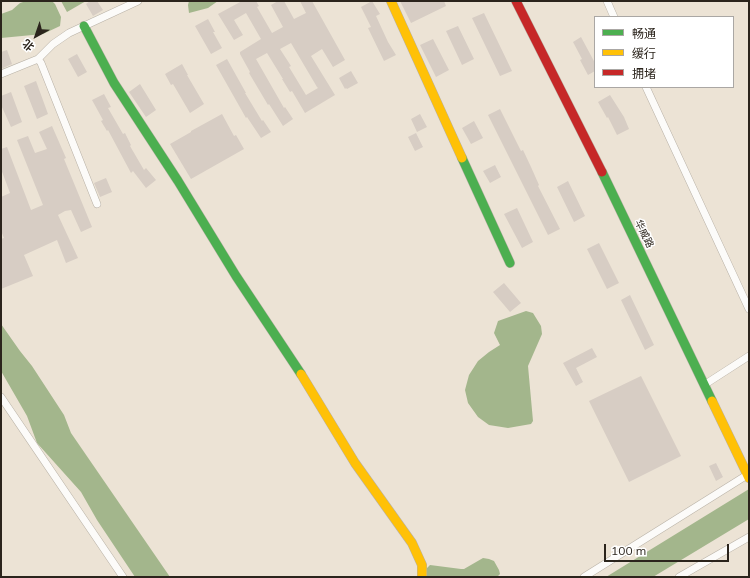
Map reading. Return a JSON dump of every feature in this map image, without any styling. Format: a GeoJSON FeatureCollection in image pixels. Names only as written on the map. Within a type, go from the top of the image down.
{"type":"FeatureCollection","features":[{"type":"Feature","properties":{"kind":"street"},"geometry":{"type":"LineString","coordinates":[[1,74],[38,59],[53,44],[69,34],[138,1]]}},
{"type":"Feature","properties":{"kind":"street"},"geometry":{"type":"LineString","coordinates":[[391,1],[510,263]]}},
{"type":"Feature","properties":{"kind":"street","name":"华威路"},"geometry":{"type":"LineString","coordinates":[[516,1],[603,174],[748,476]]}},
{"type":"Feature","properties":{"kind":"street"},"geometry":{"type":"LineString","coordinates":[[607,1],[614,16]]}},
{"type":"Feature","properties":{"kind":"street"},"geometry":{"type":"LineString","coordinates":[[84,26],[114,83],[178,181],[236,276],[294,363],[355,463],[412,543],[421,561],[422,577]]}},
{"type":"Feature","properties":{"kind":"street"},"geometry":{"type":"LineString","coordinates":[[38,59],[41,63],[97,204]]}},
{"type":"Feature","properties":{"kind":"street"},"geometry":{"type":"LineString","coordinates":[[646,88],[749,309]]}},
{"type":"Feature","properties":{"kind":"street"},"geometry":{"type":"LineString","coordinates":[[704,385],[749,356]]}},
{"type":"Feature","properties":{"kind":"street"},"geometry":{"type":"LineString","coordinates":[[1,397],[123,577]]}},
{"type":"Feature","properties":{"kind":"street"},"geometry":{"type":"LineString","coordinates":[[584,577],[748,476]]}},
{"type":"Feature","properties":{"kind":"street"},"geometry":{"type":"LineString","coordinates":[[679,577],[749,537]]}},
{"type":"Feature","properties":{"kind":"shaded area"},"geometry":{"type":"Polygon","coordinates":[[[26,1],[52,1],[61,17],[60,26],[43,34],[1,38],[1,14],[12,10],[20,3],[26,1]]]}},
{"type":"Feature","properties":{"kind":"shaded area"},"geometry":{"type":"Polygon","coordinates":[[[61,1],[86,1],[67,12],[61,1]]]}},
{"type":"Feature","properties":{"kind":"shaded area"},"geometry":{"type":"Polygon","coordinates":[[[189,1],[218,1],[208,8],[189,13],[189,1]]]}},
{"type":"Feature","properties":{"kind":"shaded area"},"geometry":{"type":"Polygon","coordinates":[[[526,311],[533,313],[541,326],[542,334],[528,366],[533,421],[531,424],[508,428],[489,425],[478,417],[468,403],[465,390],[469,375],[478,361],[500,345],[494,333],[498,321],[526,311]]]}},
{"type":"Feature","properties":{"kind":"shaded area"},"geometry":{"type":"Polygon","coordinates":[[[1,324],[32,366],[64,415],[71,433],[170,577],[135,577],[97,520],[81,492],[37,443],[27,416],[1,371],[1,324]]]}},
{"type":"Feature","properties":{"kind":"shaded area"},"geometry":{"type":"Polygon","coordinates":[[[749,489],[749,519],[653,577],[606,577],[749,489]]]}},
{"type":"Feature","properties":{"kind":"shaded area"},"geometry":{"type":"Polygon","coordinates":[[[483,558],[494,561],[500,574],[497,577],[427,577],[427,568],[430,565],[464,569],[483,558]]]}},
{"type":"Feature","properties":{"kind":"building"},"geometry":{"type":"Polygon","coordinates":[[[90,1],[97,1],[103,10],[93,16],[86,4],[90,1]]]}},
{"type":"Feature","properties":{"kind":"building"},"geometry":{"type":"Polygon","coordinates":[[[242,1],[256,1],[259,6],[257,7],[272,33],[283,27],[271,5],[278,1],[284,1],[294,19],[306,13],[300,1],[312,1],[345,60],[333,67],[322,49],[311,56],[335,95],[305,113],[292,91],[290,92],[267,53],[256,59],[284,108],[285,107],[293,119],[283,126],[269,104],[268,105],[249,73],[250,72],[240,54],[240,52],[261,39],[246,13],[234,20],[243,35],[234,40],[218,14],[242,1]],[[291,43],[280,49],[291,66],[289,67],[306,95],[318,88],[291,43]]]}},
{"type":"Feature","properties":{"kind":"building"},"geometry":{"type":"Polygon","coordinates":[[[372,1],[380,14],[376,16],[396,55],[384,61],[368,28],[371,27],[361,7],[372,1]]]}},
{"type":"Feature","properties":{"kind":"building"},"geometry":{"type":"Polygon","coordinates":[[[400,1],[444,1],[446,6],[411,23],[400,1]]]}},
{"type":"Feature","properties":{"kind":"building"},"geometry":{"type":"Polygon","coordinates":[[[484,13],[512,71],[500,76],[472,18],[484,13]]]}},
{"type":"Feature","properties":{"kind":"building"},"geometry":{"type":"Polygon","coordinates":[[[208,19],[222,48],[211,54],[195,26],[208,19]]]}},
{"type":"Feature","properties":{"kind":"building"},"geometry":{"type":"Polygon","coordinates":[[[458,26],[474,59],[462,65],[446,31],[458,26]]]}},
{"type":"Feature","properties":{"kind":"building"},"geometry":{"type":"Polygon","coordinates":[[[581,37],[594,61],[594,72],[588,75],[573,42],[581,37]]]}},
{"type":"Feature","properties":{"kind":"building"},"geometry":{"type":"Polygon","coordinates":[[[433,39],[449,70],[436,77],[420,45],[433,39]]]}},
{"type":"Feature","properties":{"kind":"building"},"geometry":{"type":"Polygon","coordinates":[[[7,50],[12,64],[1,69],[1,52],[7,50]]]}},
{"type":"Feature","properties":{"kind":"building"},"geometry":{"type":"Polygon","coordinates":[[[77,54],[87,72],[78,77],[68,59],[77,54]]]}},
{"type":"Feature","properties":{"kind":"building"},"geometry":{"type":"Polygon","coordinates":[[[227,59],[245,93],[262,121],[263,120],[271,132],[261,138],[247,117],[246,118],[216,65],[227,59]]]}},
{"type":"Feature","properties":{"kind":"building"},"geometry":{"type":"Polygon","coordinates":[[[182,64],[204,104],[190,113],[173,84],[171,85],[165,74],[182,64]]]}},
{"type":"Feature","properties":{"kind":"building"},"geometry":{"type":"Polygon","coordinates":[[[351,71],[358,83],[345,89],[339,78],[351,71]]]}},
{"type":"Feature","properties":{"kind":"building"},"geometry":{"type":"Polygon","coordinates":[[[36,81],[48,114],[37,119],[24,86],[36,81]]]}},
{"type":"Feature","properties":{"kind":"building"},"geometry":{"type":"Polygon","coordinates":[[[140,84],[156,110],[146,117],[129,92],[140,84]]]}},
{"type":"Feature","properties":{"kind":"building"},"geometry":{"type":"Polygon","coordinates":[[[11,92],[22,122],[11,127],[1,105],[1,96],[11,92]]]}},
{"type":"Feature","properties":{"kind":"building"},"geometry":{"type":"Polygon","coordinates":[[[104,94],[111,107],[108,108],[123,134],[125,133],[131,145],[130,146],[144,170],[146,168],[156,180],[146,188],[133,171],[131,173],[108,130],[107,131],[101,121],[103,120],[92,100],[104,94]]]}},
{"type":"Feature","properties":{"kind":"building"},"geometry":{"type":"Polygon","coordinates":[[[610,95],[624,117],[629,129],[617,135],[598,102],[610,95]]]}},
{"type":"Feature","properties":{"kind":"building"},"geometry":{"type":"Polygon","coordinates":[[[500,109],[521,151],[523,150],[539,185],[538,186],[560,229],[548,235],[488,115],[500,109]]]}},
{"type":"Feature","properties":{"kind":"building"},"geometry":{"type":"Polygon","coordinates":[[[222,114],[234,136],[236,135],[244,149],[191,179],[170,144],[222,114]]]}},
{"type":"Feature","properties":{"kind":"building"},"geometry":{"type":"Polygon","coordinates":[[[420,114],[427,127],[417,132],[411,119],[420,114]]]}},
{"type":"Feature","properties":{"kind":"building"},"geometry":{"type":"Polygon","coordinates":[[[474,121],[483,138],[471,144],[462,128],[474,121]]]}},
{"type":"Feature","properties":{"kind":"building"},"geometry":{"type":"Polygon","coordinates":[[[52,126],[66,158],[64,159],[92,227],[81,232],[71,210],[65,211],[58,215],[78,258],[66,263],[57,240],[24,255],[33,276],[1,289],[1,239],[4,238],[1,231],[1,197],[10,193],[1,169],[1,149],[7,147],[31,210],[43,205],[17,140],[28,136],[35,153],[47,149],[39,132],[52,126]]]}},
{"type":"Feature","properties":{"kind":"building"},"geometry":{"type":"Polygon","coordinates":[[[416,133],[423,147],[415,151],[408,137],[416,133]]]}},
{"type":"Feature","properties":{"kind":"building"},"geometry":{"type":"Polygon","coordinates":[[[495,165],[501,177],[490,183],[483,171],[495,165]]]}},
{"type":"Feature","properties":{"kind":"building"},"geometry":{"type":"Polygon","coordinates":[[[106,178],[112,192],[100,197],[94,183],[106,178]]]}},
{"type":"Feature","properties":{"kind":"building"},"geometry":{"type":"Polygon","coordinates":[[[568,181],[585,216],[574,222],[557,187],[568,181]]]}},
{"type":"Feature","properties":{"kind":"building"},"geometry":{"type":"Polygon","coordinates":[[[517,208],[533,242],[522,248],[504,214],[517,208]]]}},
{"type":"Feature","properties":{"kind":"building"},"geometry":{"type":"Polygon","coordinates":[[[599,243],[619,283],[607,289],[587,249],[599,243]]]}},
{"type":"Feature","properties":{"kind":"building"},"geometry":{"type":"Polygon","coordinates":[[[504,283],[521,303],[510,312],[493,292],[504,283]]]}},
{"type":"Feature","properties":{"kind":"building"},"geometry":{"type":"Polygon","coordinates":[[[630,295],[654,345],[645,350],[621,300],[630,295]]]}},
{"type":"Feature","properties":{"kind":"building"},"geometry":{"type":"Polygon","coordinates":[[[592,348],[597,357],[576,368],[583,382],[576,386],[563,363],[592,348]]]}},
{"type":"Feature","properties":{"kind":"building"},"geometry":{"type":"Polygon","coordinates":[[[641,376],[681,456],[629,482],[589,401],[641,376]]]}},
{"type":"Feature","properties":{"kind":"building"},"geometry":{"type":"Polygon","coordinates":[[[716,463],[723,477],[716,481],[709,466],[716,463]]]}},
{"type":"Feature","properties":{"kind":"traffic: fast"},"geometry":{"type":"LineString","coordinates":[[84,26],[114,83],[178,181],[236,276],[301,374]]}},
{"type":"Feature","properties":{"kind":"traffic: fast"},"geometry":{"type":"LineString","coordinates":[[462,158],[510,263]]}},
{"type":"Feature","properties":{"kind":"traffic: fast"},"geometry":{"type":"LineString","coordinates":[[602,172],[712,401]]}},
{"type":"Feature","properties":{"kind":"traffic: slow"},"geometry":{"type":"LineString","coordinates":[[391,1],[462,158]]}},
{"type":"Feature","properties":{"kind":"traffic: slow"},"geometry":{"type":"LineString","coordinates":[[301,374],[355,463],[412,543],[422,565],[422,577]]}},
{"type":"Feature","properties":{"kind":"traffic: slow"},"geometry":{"type":"LineString","coordinates":[[712,401],[749,478]]}},
{"type":"Feature","properties":{"kind":"traffic: jam"},"geometry":{"type":"LineString","coordinates":[[516,1],[602,172]]}}]}
